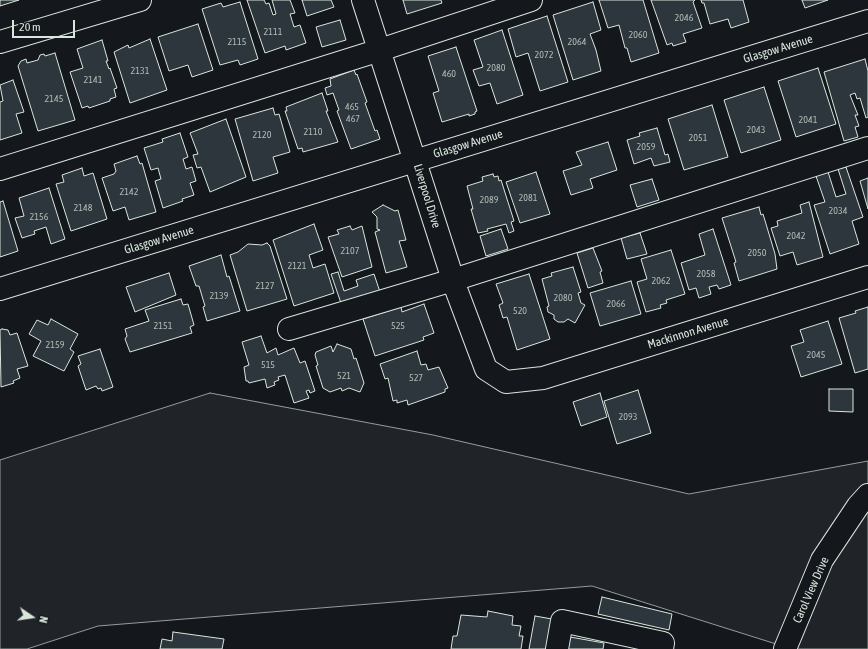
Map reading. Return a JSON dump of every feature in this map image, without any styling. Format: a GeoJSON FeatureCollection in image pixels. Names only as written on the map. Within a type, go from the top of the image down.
{"type":"FeatureCollection","features":[{"type":"Feature","properties":{"kind":"street"},"geometry":{"type":"LineString","coordinates":[[0,42],[140,0]]}},
{"type":"Feature","properties":{"kind":"street","name":"Liverpool Drive"},"geometry":{"type":"LineString","coordinates":[[363,0],[416,160],[453,280],[486,369],[506,382]]}},
{"type":"Feature","properties":{"kind":"street"},"geometry":{"type":"LineString","coordinates":[[0,169],[380,50],[531,0]]}},
{"type":"Feature","properties":{"kind":"street","name":"Glasgow Avenue"},"geometry":{"type":"LineString","coordinates":[[0,289],[868,21]]}},
{"type":"Feature","properties":{"kind":"street"},"geometry":{"type":"LineString","coordinates":[[289,329],[453,280],[868,148]]}},
{"type":"Feature","properties":{"kind":"street","name":"Mackinnon Avenue"},"geometry":{"type":"LineString","coordinates":[[506,382],[543,378],[868,277]]}},
{"type":"Feature","properties":{"kind":"street","name":"Carol View Drive"},"geometry":{"type":"LineString","coordinates":[[785,649],[822,560],[858,506],[868,495]]}},
{"type":"Feature","properties":{"kind":"street"},"geometry":{"type":"LineString","coordinates":[[557,649],[562,621],[616,641],[664,643],[662,649]]}},
{"type":"Feature","properties":{"kind":"shaded area"},"geometry":{"type":"Polygon","coordinates":[[[210,393],[433,435],[689,494],[868,461],[868,649],[792,649],[592,586],[98,626],[27,649],[0,649],[0,460],[210,393]]]}},
{"type":"Feature","properties":{"kind":"building"},"geometry":{"type":"Polygon","coordinates":[[[0,0],[19,0],[0,6],[0,0]]]}},
{"type":"Feature","properties":{"kind":"building"},"geometry":{"type":"Polygon","coordinates":[[[247,0],[264,0],[266,4],[269,3],[273,15],[276,14],[272,0],[290,0],[295,13],[290,14],[294,27],[300,25],[306,43],[286,50],[285,46],[265,53],[247,0]]]}},
{"type":"Feature","properties":{"kind":"building"},"geometry":{"type":"Polygon","coordinates":[[[302,0],[331,0],[334,7],[307,16],[302,0]]]}},
{"type":"Feature","properties":{"kind":"building"},"geometry":{"type":"Polygon","coordinates":[[[403,0],[441,0],[442,3],[407,14],[403,0]]]}},
{"type":"Feature","properties":{"kind":"building"},"geometry":{"type":"Polygon","coordinates":[[[599,0],[643,0],[659,53],[631,62],[627,48],[625,48],[619,25],[608,28],[599,0]]]}},
{"type":"Feature","properties":{"kind":"building"},"geometry":{"type":"Polygon","coordinates":[[[651,0],[695,0],[693,2],[702,28],[683,34],[686,42],[673,46],[672,43],[667,45],[651,0]]]}},
{"type":"Feature","properties":{"kind":"building"},"geometry":{"type":"Polygon","coordinates":[[[701,0],[743,0],[749,22],[731,28],[728,19],[710,24],[704,3],[702,3],[701,0]]]}},
{"type":"Feature","properties":{"kind":"building"},"geometry":{"type":"Polygon","coordinates":[[[802,0],[828,0],[805,8],[802,0]]]}},
{"type":"Feature","properties":{"kind":"building"},"geometry":{"type":"Polygon","coordinates":[[[240,2],[258,59],[240,65],[238,60],[220,65],[202,9],[221,3],[223,7],[240,2]]]}},
{"type":"Feature","properties":{"kind":"building"},"geometry":{"type":"Polygon","coordinates":[[[593,2],[601,30],[590,34],[601,71],[573,80],[553,15],[593,2]]]}},
{"type":"Feature","properties":{"kind":"building"},"geometry":{"type":"Polygon","coordinates":[[[547,16],[568,82],[540,91],[528,53],[516,57],[508,29],[547,16]]]}},
{"type":"Feature","properties":{"kind":"building"},"geometry":{"type":"Polygon","coordinates":[[[340,20],[346,40],[322,47],[316,27],[340,20]]]}},
{"type":"Feature","properties":{"kind":"building"},"geometry":{"type":"Polygon","coordinates":[[[198,24],[213,70],[192,77],[188,65],[169,71],[158,37],[198,24]]]}},
{"type":"Feature","properties":{"kind":"building"},"geometry":{"type":"Polygon","coordinates":[[[502,30],[523,95],[497,104],[490,83],[479,86],[473,70],[483,67],[474,40],[502,30]]]}},
{"type":"Feature","properties":{"kind":"building"},"geometry":{"type":"Polygon","coordinates":[[[150,39],[167,90],[130,103],[114,52],[128,45],[129,48],[150,39]]]}},
{"type":"Feature","properties":{"kind":"building"},"geometry":{"type":"Polygon","coordinates":[[[102,40],[108,61],[106,61],[117,88],[114,89],[116,97],[110,99],[110,101],[89,108],[88,106],[82,108],[70,72],[83,68],[77,49],[102,40]]]}},
{"type":"Feature","properties":{"kind":"building"},"geometry":{"type":"Polygon","coordinates":[[[456,47],[477,111],[475,114],[469,116],[469,114],[442,122],[433,93],[439,91],[428,56],[456,47]]]}},
{"type":"Feature","properties":{"kind":"building"},"geometry":{"type":"Polygon","coordinates":[[[55,53],[75,120],[38,131],[18,66],[21,61],[26,59],[27,63],[38,60],[40,55],[44,54],[45,56],[55,53]]]}},
{"type":"Feature","properties":{"kind":"building"},"geometry":{"type":"Polygon","coordinates":[[[865,59],[868,71],[868,117],[866,118],[860,98],[857,99],[855,93],[850,95],[858,115],[855,115],[859,126],[855,127],[858,137],[844,141],[824,72],[865,59]]]}},
{"type":"Feature","properties":{"kind":"building"},"geometry":{"type":"Polygon","coordinates":[[[818,68],[836,124],[796,137],[778,81],[818,68]]]}},
{"type":"Feature","properties":{"kind":"building"},"geometry":{"type":"Polygon","coordinates":[[[354,70],[356,75],[357,74],[367,102],[365,103],[375,131],[377,130],[380,139],[351,149],[337,111],[339,110],[333,93],[327,95],[325,88],[331,86],[330,79],[354,70]]]}},
{"type":"Feature","properties":{"kind":"building"},"geometry":{"type":"Polygon","coordinates":[[[13,80],[24,112],[16,114],[22,133],[0,140],[0,102],[3,101],[0,85],[13,80]]]}},
{"type":"Feature","properties":{"kind":"building"},"geometry":{"type":"Polygon","coordinates":[[[764,87],[781,140],[741,153],[724,100],[764,87]]]}},
{"type":"Feature","properties":{"kind":"building"},"geometry":{"type":"Polygon","coordinates":[[[322,93],[328,111],[326,111],[338,142],[303,152],[302,148],[298,149],[285,111],[287,111],[286,107],[322,93]]]}},
{"type":"Feature","properties":{"kind":"building"},"geometry":{"type":"Polygon","coordinates":[[[712,105],[728,157],[684,170],[668,119],[712,105]]]}},
{"type":"Feature","properties":{"kind":"building"},"geometry":{"type":"Polygon","coordinates":[[[273,108],[275,115],[279,114],[290,152],[273,157],[278,173],[253,181],[235,119],[273,108]]]}},
{"type":"Feature","properties":{"kind":"building"},"geometry":{"type":"Polygon","coordinates":[[[226,119],[246,177],[210,192],[201,167],[197,168],[193,155],[198,154],[190,133],[226,119]]]}},
{"type":"Feature","properties":{"kind":"building"},"geometry":{"type":"Polygon","coordinates":[[[657,128],[665,155],[668,154],[670,162],[654,166],[651,158],[634,164],[627,140],[640,136],[639,133],[657,128]]]}},
{"type":"Feature","properties":{"kind":"building"},"geometry":{"type":"Polygon","coordinates":[[[180,133],[188,157],[183,159],[186,169],[192,167],[196,181],[190,183],[194,195],[182,199],[183,201],[163,208],[155,181],[161,179],[158,168],[151,170],[144,148],[163,142],[162,139],[180,133]]]}},
{"type":"Feature","properties":{"kind":"building"},"geometry":{"type":"Polygon","coordinates":[[[608,142],[617,170],[590,179],[593,188],[571,195],[563,171],[582,165],[576,152],[608,142]]]}},
{"type":"Feature","properties":{"kind":"building"},"geometry":{"type":"Polygon","coordinates":[[[137,156],[140,164],[142,163],[156,212],[129,220],[125,207],[113,211],[102,178],[114,174],[116,171],[114,164],[137,156]]]}},
{"type":"Feature","properties":{"kind":"building"},"geometry":{"type":"Polygon","coordinates":[[[846,167],[863,217],[852,221],[859,244],[830,254],[814,205],[825,202],[816,176],[828,172],[836,197],[846,194],[838,169],[846,167]]]}},
{"type":"Feature","properties":{"kind":"building"},"geometry":{"type":"Polygon","coordinates":[[[82,168],[84,176],[93,173],[107,219],[71,231],[56,184],[64,182],[62,175],[82,168]]]}},
{"type":"Feature","properties":{"kind":"building"},"geometry":{"type":"Polygon","coordinates":[[[536,172],[550,214],[520,223],[506,182],[536,172]]]}},
{"type":"Feature","properties":{"kind":"building"},"geometry":{"type":"Polygon","coordinates":[[[493,174],[494,177],[498,176],[499,181],[501,180],[514,221],[511,222],[514,231],[509,233],[506,224],[478,233],[471,209],[473,209],[467,186],[483,181],[482,177],[493,174]]]}},
{"type":"Feature","properties":{"kind":"building"},"geometry":{"type":"Polygon","coordinates":[[[868,178],[868,209],[860,181],[868,178]]]}},
{"type":"Feature","properties":{"kind":"building"},"geometry":{"type":"Polygon","coordinates":[[[652,179],[659,200],[637,207],[630,185],[652,179]]]}},
{"type":"Feature","properties":{"kind":"building"},"geometry":{"type":"Polygon","coordinates":[[[49,188],[65,239],[51,244],[46,227],[34,231],[35,234],[22,238],[15,218],[24,216],[19,198],[49,188]]]}},
{"type":"Feature","properties":{"kind":"building"},"geometry":{"type":"Polygon","coordinates":[[[3,201],[18,251],[0,257],[0,202],[3,201]]]}},
{"type":"Feature","properties":{"kind":"building"},"geometry":{"type":"Polygon","coordinates":[[[809,202],[823,257],[797,265],[793,252],[780,256],[771,228],[778,226],[777,221],[802,213],[800,205],[809,202]]]}},
{"type":"Feature","properties":{"kind":"building"},"geometry":{"type":"Polygon","coordinates":[[[383,205],[395,211],[398,210],[406,240],[399,241],[407,267],[386,273],[375,232],[380,230],[377,229],[377,217],[372,212],[383,205]]]}},
{"type":"Feature","properties":{"kind":"building"},"geometry":{"type":"Polygon","coordinates":[[[759,207],[761,215],[763,214],[775,254],[777,269],[739,281],[734,263],[736,262],[722,218],[759,207]]]}},
{"type":"Feature","properties":{"kind":"building"},"geometry":{"type":"Polygon","coordinates":[[[314,224],[323,250],[309,255],[313,268],[325,264],[334,293],[294,306],[273,240],[314,224]]]}},
{"type":"Feature","properties":{"kind":"building"},"geometry":{"type":"Polygon","coordinates":[[[350,226],[352,230],[362,226],[372,267],[342,277],[328,237],[339,234],[337,230],[350,226]]]}},
{"type":"Feature","properties":{"kind":"building"},"geometry":{"type":"Polygon","coordinates":[[[501,229],[508,249],[486,256],[480,236],[501,229]]]}},
{"type":"Feature","properties":{"kind":"building"},"geometry":{"type":"Polygon","coordinates":[[[713,229],[731,285],[719,289],[717,285],[709,287],[711,294],[699,298],[696,288],[689,290],[681,263],[705,255],[699,234],[713,229]]]}},
{"type":"Feature","properties":{"kind":"building"},"geometry":{"type":"Polygon","coordinates":[[[640,233],[647,254],[627,259],[621,238],[640,233]]]}},
{"type":"Feature","properties":{"kind":"building"},"geometry":{"type":"Polygon","coordinates":[[[267,243],[270,246],[287,299],[247,311],[230,255],[238,252],[248,244],[262,245],[267,243]]]}},
{"type":"Feature","properties":{"kind":"building"},"geometry":{"type":"Polygon","coordinates":[[[593,248],[602,271],[600,272],[603,283],[588,288],[577,253],[593,248]]]}},
{"type":"Feature","properties":{"kind":"building"},"geometry":{"type":"Polygon","coordinates":[[[671,250],[685,294],[666,300],[667,303],[660,305],[661,308],[646,312],[637,282],[647,279],[641,259],[671,250]]]}},
{"type":"Feature","properties":{"kind":"building"},"geometry":{"type":"Polygon","coordinates":[[[221,255],[227,277],[229,276],[240,311],[207,321],[203,307],[205,306],[199,286],[196,286],[189,266],[221,255]]]}},
{"type":"Feature","properties":{"kind":"building"},"geometry":{"type":"Polygon","coordinates":[[[573,267],[581,292],[578,293],[581,303],[585,305],[575,323],[568,319],[564,322],[558,322],[554,319],[554,315],[548,312],[547,307],[549,306],[542,279],[552,276],[551,273],[573,267]]]}},
{"type":"Feature","properties":{"kind":"building"},"geometry":{"type":"Polygon","coordinates":[[[338,272],[344,291],[358,286],[356,280],[374,274],[380,292],[342,306],[331,274],[338,272]]]}},
{"type":"Feature","properties":{"kind":"building"},"geometry":{"type":"Polygon","coordinates":[[[169,273],[176,295],[135,312],[126,287],[169,273]]]}},
{"type":"Feature","properties":{"kind":"building"},"geometry":{"type":"Polygon","coordinates":[[[529,274],[550,339],[517,350],[507,317],[503,318],[499,305],[503,303],[496,284],[529,274]]]}},
{"type":"Feature","properties":{"kind":"building"},"geometry":{"type":"Polygon","coordinates":[[[631,281],[641,314],[600,326],[590,293],[631,281]]]}},
{"type":"Feature","properties":{"kind":"building"},"geometry":{"type":"Polygon","coordinates":[[[181,299],[183,305],[188,304],[194,325],[190,327],[192,333],[130,352],[125,339],[127,336],[125,329],[149,321],[145,310],[181,299]]]}},
{"type":"Feature","properties":{"kind":"building"},"geometry":{"type":"Polygon","coordinates":[[[424,304],[434,333],[423,337],[424,340],[375,356],[363,319],[401,307],[402,312],[424,304]]]}},
{"type":"Feature","properties":{"kind":"building"},"geometry":{"type":"Polygon","coordinates":[[[868,307],[868,369],[855,373],[839,318],[856,313],[855,311],[868,307]]]}},
{"type":"Feature","properties":{"kind":"building"},"geometry":{"type":"Polygon","coordinates":[[[51,319],[78,334],[70,349],[74,352],[64,371],[33,356],[41,341],[29,334],[37,320],[48,325],[51,319]]]}},
{"type":"Feature","properties":{"kind":"building"},"geometry":{"type":"Polygon","coordinates":[[[828,321],[842,364],[801,377],[791,346],[804,342],[800,330],[828,321]]]}},
{"type":"Feature","properties":{"kind":"building"},"geometry":{"type":"Polygon","coordinates":[[[0,330],[8,330],[10,335],[17,333],[28,366],[17,369],[20,378],[13,381],[14,383],[1,387],[0,330]]]}},
{"type":"Feature","properties":{"kind":"building"},"geometry":{"type":"Polygon","coordinates":[[[261,336],[267,353],[276,348],[278,355],[294,348],[300,363],[305,361],[315,391],[310,393],[309,390],[306,391],[309,398],[294,403],[285,375],[278,377],[279,380],[274,382],[275,385],[267,388],[265,379],[249,383],[246,381],[244,367],[249,365],[242,342],[261,336]]]}},
{"type":"Feature","properties":{"kind":"building"},"geometry":{"type":"Polygon","coordinates":[[[337,344],[351,349],[354,359],[356,358],[364,383],[360,392],[349,388],[342,391],[341,388],[330,392],[323,388],[316,366],[318,365],[315,355],[316,352],[331,346],[333,352],[337,344]]]}},
{"type":"Feature","properties":{"kind":"building"},"geometry":{"type":"Polygon","coordinates":[[[100,349],[113,387],[102,391],[101,388],[98,389],[96,386],[86,390],[78,366],[81,364],[78,356],[100,349]]]}},
{"type":"Feature","properties":{"kind":"building"},"geometry":{"type":"Polygon","coordinates":[[[417,351],[421,365],[426,364],[428,370],[439,367],[448,388],[445,389],[445,392],[408,405],[407,400],[397,403],[397,400],[393,401],[388,378],[385,379],[380,364],[417,351]]]}},
{"type":"Feature","properties":{"kind":"building"},"geometry":{"type":"Polygon","coordinates":[[[829,389],[853,389],[853,412],[829,411],[829,389]]]}},
{"type":"Feature","properties":{"kind":"building"},"geometry":{"type":"Polygon","coordinates":[[[638,390],[651,433],[617,444],[604,401],[638,390]]]}},
{"type":"Feature","properties":{"kind":"building"},"geometry":{"type":"Polygon","coordinates":[[[600,393],[607,417],[581,426],[573,402],[600,393]]]}},
{"type":"Feature","properties":{"kind":"building"},"geometry":{"type":"Polygon","coordinates":[[[602,597],[672,614],[669,630],[598,614],[602,597]]]}},
{"type":"Feature","properties":{"kind":"building"},"geometry":{"type":"Polygon","coordinates":[[[488,611],[513,616],[512,625],[521,626],[519,636],[523,636],[521,649],[451,649],[453,636],[457,636],[461,615],[487,617],[488,611]]]}},
{"type":"Feature","properties":{"kind":"building"},"geometry":{"type":"Polygon","coordinates":[[[535,616],[552,619],[547,649],[529,649],[535,616]]]}},
{"type":"Feature","properties":{"kind":"building"},"geometry":{"type":"Polygon","coordinates":[[[173,632],[224,639],[222,649],[160,649],[162,639],[172,641],[173,632]]]}},
{"type":"Feature","properties":{"kind":"building"},"geometry":{"type":"Polygon","coordinates":[[[570,637],[604,643],[603,649],[568,649],[570,637]]]}}]}
